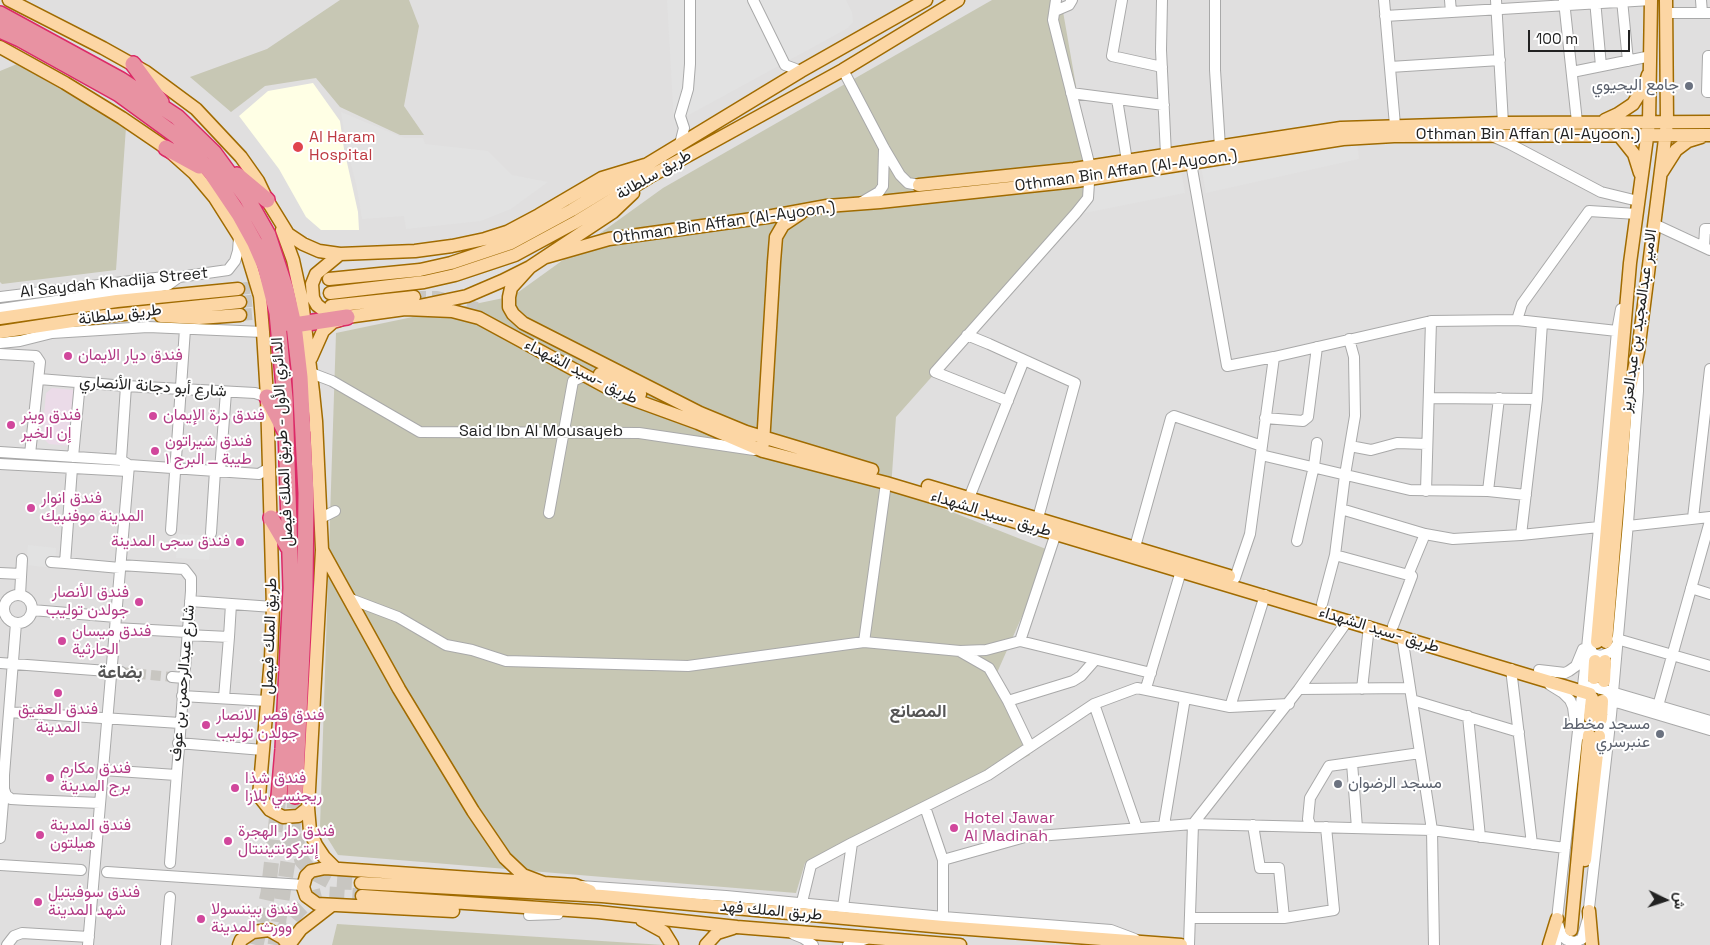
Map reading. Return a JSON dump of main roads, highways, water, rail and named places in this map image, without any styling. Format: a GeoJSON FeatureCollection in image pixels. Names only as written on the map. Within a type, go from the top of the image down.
{"type":"FeatureCollection","features":[{"type":"Feature","properties":{"kind":"highway","name":"الدائري الأول - طريق الملك فيصل"},"geometry":{"type":"LineString","coordinates":[[0,14],[122,80],[183,123],[214,153],[216,167],[265,266],[277,313],[285,398],[291,588],[279,796]]}},
{"type":"Feature","properties":{"kind":"highway","name":"الدائري الأول - طريق الملك فيصل"},"geometry":{"type":"LineString","coordinates":[[0,30],[20,39],[119,94],[178,137],[216,167],[247,198],[268,235],[300,325],[300,377],[307,497],[305,589],[295,796]]}},
{"type":"Feature","properties":{"kind":"highway"},"geometry":{"type":"LineString","coordinates":[[133,64],[168,111]]}},
{"type":"Feature","properties":{"kind":"highway"},"geometry":{"type":"LineString","coordinates":[[166,148],[216,167],[267,200]]}},
{"type":"Feature","properties":{"kind":"highway"},"geometry":{"type":"LineString","coordinates":[[239,214],[239,236]]}},
{"type":"Feature","properties":{"kind":"highway"},"geometry":{"type":"LineString","coordinates":[[277,313],[286,322],[300,325],[347,317]]}},
{"type":"Feature","properties":{"kind":"highway"},"geometry":{"type":"LineString","coordinates":[[267,397],[286,434]]}},
{"type":"Feature","properties":{"kind":"highway"},"geometry":{"type":"LineString","coordinates":[[288,502],[307,497]]}},
{"type":"Feature","properties":{"kind":"highway"},"geometry":{"type":"LineString","coordinates":[[271,518],[290,551]]}},
{"type":"Feature","properties":{"kind":"main road"},"geometry":{"type":"LineString","coordinates":[[9,0],[133,64],[196,110],[241,158],[258,181],[267,200],[288,234],[303,244],[319,250],[340,254],[415,251],[485,240],[507,232],[602,178],[647,171]]}},
{"type":"Feature","properties":{"kind":"main road","name":"طريق سلطانة"},"geometry":{"type":"LineString","coordinates":[[330,293],[424,282],[456,275],[515,255],[569,226],[647,171],[680,144],[926,0]]}},
{"type":"Feature","properties":{"kind":"main road","name":"طريق سلطانة"},"geometry":{"type":"LineString","coordinates":[[329,279],[420,270],[480,255],[511,243],[843,70],[958,0]]}},
{"type":"Feature","properties":{"kind":"main road","name":"الامير عبدالمجيد بن عبدالعزيز"},"geometry":{"type":"LineString","coordinates":[[1650,0],[1651,61],[1648,129],[1630,263],[1605,642],[1626,406],[1638,352],[1666,129],[1666,6]]}},
{"type":"Feature","properties":{"kind":"main road","name":"طريق الملك فيصل"},"geometry":{"type":"LineString","coordinates":[[0,47],[65,83],[166,148],[194,173],[215,198],[246,250],[258,288],[263,332],[271,518],[273,607],[271,658],[259,796],[270,810],[283,817],[298,816],[308,808]]}},
{"type":"Feature","properties":{"kind":"main road"},"geometry":{"type":"LineString","coordinates":[[1602,122],[1633,104],[1645,85],[1651,61]]}},
{"type":"Feature","properties":{"kind":"main road"},"geometry":{"type":"LineString","coordinates":[[1667,91],[1677,113],[1693,123]]}},
{"type":"Feature","properties":{"kind":"main road","name":"Othman Bin Affan (Al-Ayoon.)"},"geometry":{"type":"LineString","coordinates":[[919,185],[1024,176],[1090,173],[1127,161],[1341,128],[1395,125],[1602,122],[1707,135]]}},
{"type":"Feature","properties":{"kind":"main road","name":"Othman Bin Affan (Al-Ayoon.)"},"geometry":{"type":"LineString","coordinates":[[1666,129],[1693,123],[1710,122]]}},
{"type":"Feature","properties":{"kind":"main road","name":"Othman Bin Affan (Al-Ayoon.)"},"geometry":{"type":"LineString","coordinates":[[546,257],[609,240],[827,206],[857,204],[1090,173],[1191,163],[1343,139],[1394,136],[1618,134],[1648,129]]}},
{"type":"Feature","properties":{"kind":"main road"},"geometry":{"type":"LineString","coordinates":[[1618,134],[1634,154],[1642,177]]}},
{"type":"Feature","properties":{"kind":"main road"},"geometry":{"type":"LineString","coordinates":[[1659,177],[1676,150],[1688,142],[1707,135]]}},
{"type":"Feature","properties":{"kind":"main road"},"geometry":{"type":"LineString","coordinates":[[340,254],[316,274],[312,284],[313,298],[317,305],[331,316],[347,317],[405,309],[467,296],[530,267],[613,212],[647,171]]}},
{"type":"Feature","properties":{"kind":"main road"},"geometry":{"type":"LineString","coordinates":[[763,452],[776,237],[783,226],[804,210]]}},
{"type":"Feature","properties":{"kind":"main road"},"geometry":{"type":"LineString","coordinates":[[278,219],[293,260],[302,301],[300,325],[311,367],[316,421],[322,550],[308,808],[310,831],[324,857],[335,868]]}},
{"type":"Feature","properties":{"kind":"main road","name":"طريق -سيد الشهداء"},"geometry":{"type":"LineString","coordinates":[[530,267],[511,288],[509,297],[509,307],[512,314],[523,323],[700,413],[746,432],[1135,547],[1393,626],[1599,692]]}},
{"type":"Feature","properties":{"kind":"main road","name":"طريق سلطانة"},"geometry":{"type":"LineString","coordinates":[[0,318],[116,302],[239,296],[0,332]]}},
{"type":"Feature","properties":{"kind":"main road"},"geometry":{"type":"LineString","coordinates":[[331,306],[414,297]]}},
{"type":"Feature","properties":{"kind":"main road"},"geometry":{"type":"LineString","coordinates":[[477,308],[557,352],[698,423]]}},
{"type":"Feature","properties":{"kind":"main road","name":"طريق -سيد الشهداء"},"geometry":{"type":"LineString","coordinates":[[405,309],[452,311],[479,318],[621,395],[698,423],[763,452],[886,483],[1511,669],[1538,674]]}},
{"type":"Feature","properties":{"kind":"main road"},"geometry":{"type":"LineString","coordinates":[[121,314],[199,318],[240,315]]}},
{"type":"Feature","properties":{"kind":"main road"},"geometry":{"type":"LineString","coordinates":[[311,367],[323,331],[333,322],[347,317]]}},
{"type":"Feature","properties":{"kind":"main road"},"geometry":{"type":"LineString","coordinates":[[307,497],[316,421]]}},
{"type":"Feature","properties":{"kind":"main road"},"geometry":{"type":"LineString","coordinates":[[322,550],[348,598],[398,678],[473,811],[505,858],[523,875],[544,883]]}},
{"type":"Feature","properties":{"kind":"main road"},"geometry":{"type":"LineString","coordinates":[[1595,718],[1599,692],[1600,661]]}},
{"type":"Feature","properties":{"kind":"main road"},"geometry":{"type":"LineString","coordinates":[[1574,930],[1593,737]]}},
{"type":"Feature","properties":{"kind":"main road"},"geometry":{"type":"LineString","coordinates":[[529,916],[317,904],[306,896],[304,885],[306,876],[311,871],[318,868],[335,868],[575,885],[602,896]]}},
{"type":"Feature","properties":{"kind":"main road","name":"طريق الملك فهد"},"geometry":{"type":"LineString","coordinates":[[960,945],[737,927],[361,889],[602,896],[654,895],[691,903],[942,927],[1181,945]]}},
{"type":"Feature","properties":{"kind":"main road"},"geometry":{"type":"LineString","coordinates":[[682,921],[684,909],[691,903],[697,911],[699,923]]}},
{"type":"Feature","properties":{"kind":"main road"},"geometry":{"type":"LineString","coordinates":[[239,945],[241,940],[253,932],[269,930],[283,938],[288,945],[301,928],[332,905]]}},
{"type":"Feature","properties":{"kind":"main road"},"geometry":{"type":"LineString","coordinates":[[1589,913],[1592,945]]}},
{"type":"Feature","properties":{"kind":"main road"},"geometry":{"type":"LineString","coordinates":[[633,916],[653,924],[664,932],[672,945]]}},
{"type":"Feature","properties":{"kind":"main road"},"geometry":{"type":"LineString","coordinates":[[1549,945],[1557,919]]}},
{"type":"Feature","properties":{"kind":"main road"},"geometry":{"type":"LineString","coordinates":[[706,945],[717,933],[737,927]]}},
{"type":"Feature","properties":{"kind":"tunnel"},"geometry":{"type":"LineString","coordinates":[[238,289],[267,286]]}},
{"type":"Feature","properties":{"kind":"tunnel"},"geometry":{"type":"LineString","coordinates":[[414,297],[437,297],[477,308]]}},
{"type":"Feature","properties":{"kind":"tunnel"},"geometry":{"type":"LineString","coordinates":[[240,302],[270,299]]}},
{"type":"Feature","properties":{"kind":"tunnel"},"geometry":{"type":"LineString","coordinates":[[240,315],[328,307]]}},
{"type":"Feature","properties":{"kind":"tunnel"},"geometry":{"type":"LineString","coordinates":[[121,672],[172,677]]}},
{"type":"Feature","properties":{"kind":"tunnel"},"geometry":{"type":"LineString","coordinates":[[256,945],[268,893],[279,796]]}},
{"type":"Feature","properties":{"kind":"tunnel"},"geometry":{"type":"LineString","coordinates":[[275,945],[293,829],[295,796]]}},
{"type":"Feature","properties":{"kind":"tunnel"},"geometry":{"type":"LineString","coordinates":[[295,835],[302,861],[312,872],[329,881],[361,883]]}},
{"type":"Feature","properties":{"kind":"tunnel"},"geometry":{"type":"LineString","coordinates":[[278,936],[298,911],[312,898],[328,894],[362,896]]}},
{"type":"Feature","properties":{"kind":"tunnel"},"geometry":{"type":"LineString","coordinates":[[1577,945],[1578,930]]}},
{"type":"Feature","properties":{"kind":"place","name":"جامع اليحيوي"},"geometry":{"type":"Point","coordinates":[1689,86]}},
{"type":"Feature","properties":{"kind":"place","name":"Al Haram Hospital"},"geometry":{"type":"Point","coordinates":[298,147]}},
{"type":"Feature","properties":{"kind":"place","name":"فندق ديار الايمان"},"geometry":{"type":"Point","coordinates":[68,356]}},
{"type":"Feature","properties":{"kind":"place","name":"فندق درة الإيمان"},"geometry":{"type":"Point","coordinates":[153,416]}},
{"type":"Feature","properties":{"kind":"place","name":"فندق وينر إن الخير"},"geometry":{"type":"Point","coordinates":[11,425]}},
{"type":"Feature","properties":{"kind":"place","name":"فندق شيراتون طيبة ــ البرج ١"},"geometry":{"type":"Point","coordinates":[155,451]}},
{"type":"Feature","properties":{"kind":"place","name":"فندق انوار المدينة موفنبيك"},"geometry":{"type":"Point","coordinates":[31,508]}},
{"type":"Feature","properties":{"kind":"place","name":"فندق سجى المدينة"},"geometry":{"type":"Point","coordinates":[240,542]}},
{"type":"Feature","properties":{"kind":"place","name":"فندق الأنصار جولدن توليب"},"geometry":{"type":"Point","coordinates":[139,602]}},
{"type":"Feature","properties":{"kind":"place","name":"فندق ميسان الحارثية"},"geometry":{"type":"Point","coordinates":[62,641]}},
{"type":"Feature","properties":{"kind":"place","name":"فندق العقيق المدينة"},"geometry":{"type":"Point","coordinates":[58,693]}},
{"type":"Feature","properties":{"kind":"place","name":"فندق قصر الانصار جولدن توليب"},"geometry":{"type":"Point","coordinates":[206,725]}},
{"type":"Feature","properties":{"kind":"place","name":"مسجد مخطط عنبرسري"},"geometry":{"type":"Point","coordinates":[1660,734]}},
{"type":"Feature","properties":{"kind":"place","name":"فندق مكارم برج المدينة"},"geometry":{"type":"Point","coordinates":[50,778]}},
{"type":"Feature","properties":{"kind":"place","name":"مسجد الرضوان"},"geometry":{"type":"Point","coordinates":[1338,784]}},
{"type":"Feature","properties":{"kind":"place","name":"فندق شذا ريجنسي بلازا"},"geometry":{"type":"Point","coordinates":[235,788]}},
{"type":"Feature","properties":{"kind":"place","name":"Hotel Jawar Al Madinah"},"geometry":{"type":"Point","coordinates":[954,828]}},
{"type":"Feature","properties":{"kind":"place","name":"فندق المدينة هيلتون"},"geometry":{"type":"Point","coordinates":[40,835]}},
{"type":"Feature","properties":{"kind":"place","name":"فندق دار الهجرة إنتركونتيننتال"},"geometry":{"type":"Point","coordinates":[228,841]}},
{"type":"Feature","properties":{"kind":"place","name":"فندق سوفيتيل شهد المدينة"},"geometry":{"type":"Point","coordinates":[38,902]}},
{"type":"Feature","properties":{"kind":"place","name":"فندق بيننسولا وورث المدينة"},"geometry":{"type":"Point","coordinates":[201,919]}},
{"type":"Feature","properties":{"kind":"district","name":"بضاعة"},"geometry":{"type":"Point","coordinates":[120,673]}},
{"type":"Feature","properties":{"kind":"district","name":"المصانع"},"geometry":{"type":"Point","coordinates":[918,712]}}]}
